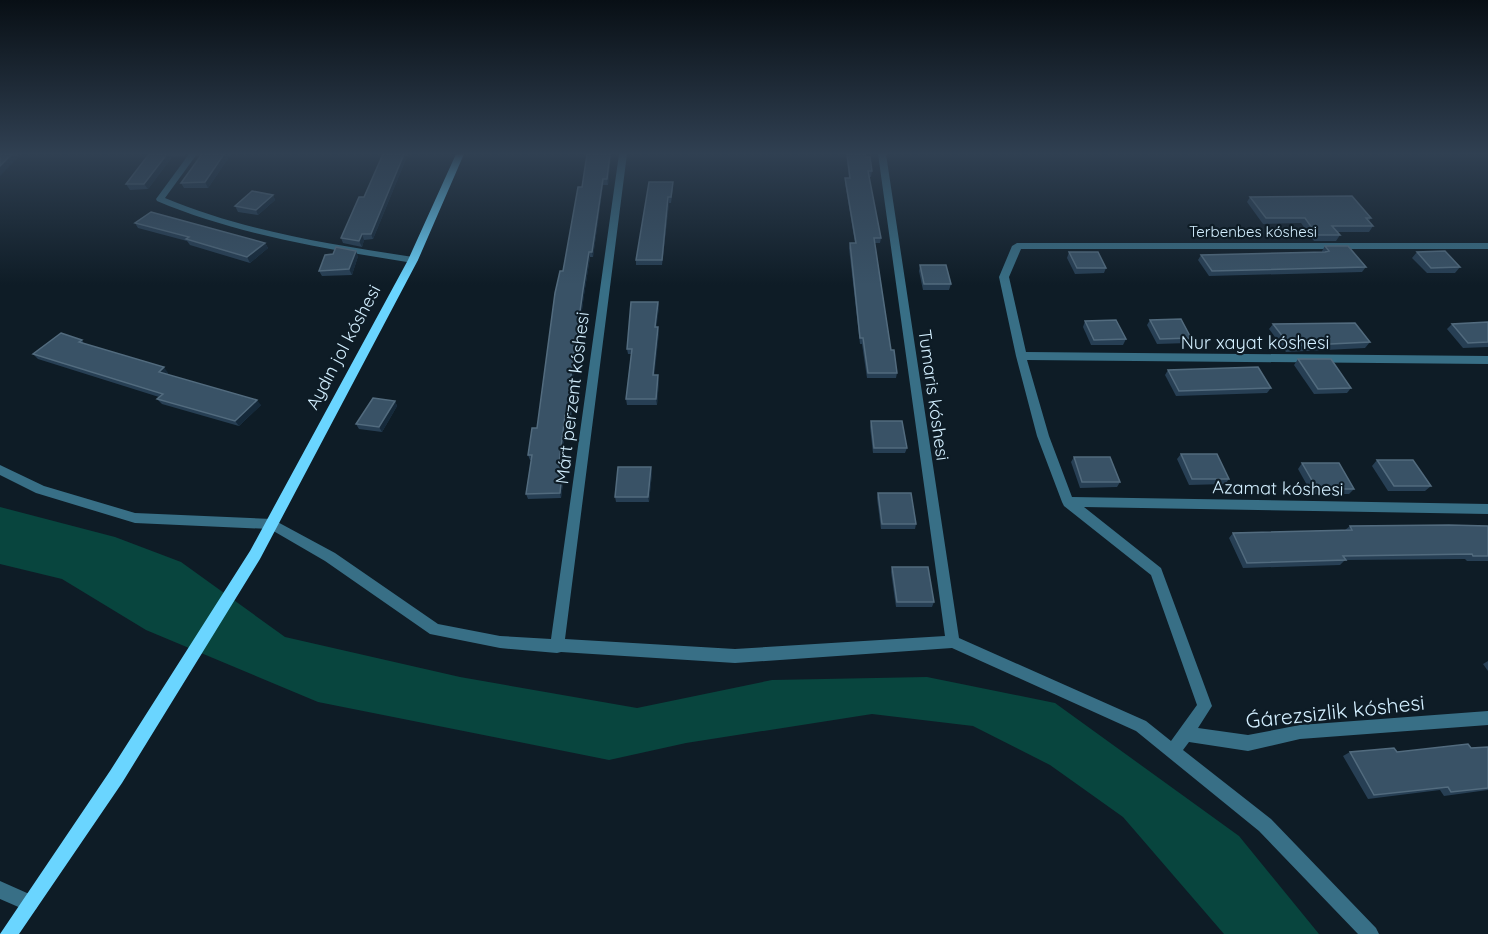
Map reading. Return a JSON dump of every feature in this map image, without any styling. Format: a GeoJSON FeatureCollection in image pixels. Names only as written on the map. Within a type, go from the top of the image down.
{"type":"FeatureCollection","features":[{"type":"Feature","properties":{"kind":"street"},"geometry":{"type":"LineString","coordinates":[[161,198],[186,210],[305,243],[413,260]]}},
{"type":"Feature","properties":{"kind":"street","name":"Aydın jol kóshesi"},"geometry":{"type":"LineString","coordinates":[[30,903],[116,777],[255,555],[413,260],[441,198]]}},
{"type":"Feature","properties":{"kind":"street","name":"Márt perzent kóshesi"},"geometry":{"type":"LineString","coordinates":[[557,647],[616,198]]}},
{"type":"Feature","properties":{"kind":"street","name":"Tumaris kóshesi"},"geometry":{"type":"LineString","coordinates":[[888,198],[953,642]]}},
{"type":"Feature","properties":{"kind":"street","name":"Terbenbes kóshesi"},"geometry":{"type":"LineString","coordinates":[[1021,356],[1004,277],[1017,246],[1488,246]]}},
{"type":"Feature","properties":{"kind":"street"},"geometry":{"type":"LineString","coordinates":[[1021,356],[1043,436],[1068,502],[1156,572],[1205,706],[1174,750]]}},
{"type":"Feature","properties":{"kind":"street","name":"Nur xayat kóshesi"},"geometry":{"type":"LineString","coordinates":[[1021,356],[1488,360]]}},
{"type":"Feature","properties":{"kind":"street"},"geometry":{"type":"LineString","coordinates":[[0,470],[40,490],[135,518],[272,524],[330,556],[435,630],[500,642],[735,656],[953,642],[1140,726],[1174,750],[1265,825],[1370,934]]}},
{"type":"Feature","properties":{"kind":"street","name":"Azamat kóshesi"},"geometry":{"type":"LineString","coordinates":[[1068,502],[1488,509]]}},
{"type":"Feature","properties":{"kind":"street","name":"Ǵárezsizlik kóshesi"},"geometry":{"type":"LineString","coordinates":[[1186,734],[1248,743],[1300,732],[1488,718]]}},
{"type":"Feature","properties":{"kind":"street"},"geometry":{"type":"LineString","coordinates":[[0,890],[30,903],[9,934]]}},
{"type":"Feature","properties":{"kind":"shaded area"},"geometry":{"type":"Polygon","coordinates":[[[0,507],[115,537],[181,562],[285,637],[460,677],[637,708],[772,680],[927,677],[1055,703],[1239,836],[1319,934],[1224,934],[1123,817],[1050,765],[973,726],[872,714],[686,743],[609,760],[318,702],[146,630],[62,579],[0,564],[0,507]]]}},
{"type":"Feature","properties":{"kind":"building"},"geometry":{"type":"Polygon","coordinates":[[[245,198],[270,198],[256,210],[235,206],[245,198]]]}},
{"type":"Feature","properties":{"kind":"building"},"geometry":{"type":"Polygon","coordinates":[[[359,198],[386,198],[371,234],[362,234],[359,241],[341,238],[359,198]]]}},
{"type":"Feature","properties":{"kind":"building"},"geometry":{"type":"Polygon","coordinates":[[[576,198],[600,198],[592,252],[589,252],[569,390],[573,390],[570,415],[565,415],[559,464],[563,464],[560,493],[526,494],[532,455],[528,455],[532,428],[537,428],[555,293],[560,271],[563,271],[576,198]]]}},
{"type":"Feature","properties":{"kind":"building"},"geometry":{"type":"Polygon","coordinates":[[[646,198],[668,198],[662,260],[636,260],[646,198]]]}},
{"type":"Feature","properties":{"kind":"building"},"geometry":{"type":"Polygon","coordinates":[[[848,198],[873,198],[881,238],[874,238],[891,350],[894,350],[897,373],[868,373],[863,338],[860,338],[850,243],[856,243],[848,198]]]}},
{"type":"Feature","properties":{"kind":"building"},"geometry":{"type":"Polygon","coordinates":[[[1250,198],[1353,198],[1371,218],[1366,218],[1373,226],[1332,226],[1340,235],[1317,235],[1305,218],[1266,218],[1250,198]]]}},
{"type":"Feature","properties":{"kind":"building"},"geometry":{"type":"Polygon","coordinates":[[[151,212],[265,243],[247,257],[186,239],[189,237],[135,223],[151,212]]]}},
{"type":"Feature","properties":{"kind":"building"},"geometry":{"type":"Polygon","coordinates":[[[1325,246],[1348,246],[1366,267],[1212,271],[1201,255],[1329,251],[1325,246]]]}},
{"type":"Feature","properties":{"kind":"building"},"geometry":{"type":"Polygon","coordinates":[[[336,247],[356,251],[349,269],[319,271],[325,255],[333,254],[336,247]]]}},
{"type":"Feature","properties":{"kind":"building"},"geometry":{"type":"Polygon","coordinates":[[[1445,251],[1460,267],[1431,268],[1417,252],[1445,251]]]}},
{"type":"Feature","properties":{"kind":"building"},"geometry":{"type":"Polygon","coordinates":[[[1069,252],[1098,252],[1106,268],[1077,268],[1069,252]]]}},
{"type":"Feature","properties":{"kind":"building"},"geometry":{"type":"Polygon","coordinates":[[[920,265],[946,265],[951,284],[924,284],[920,265]]]}},
{"type":"Feature","properties":{"kind":"building"},"geometry":{"type":"Polygon","coordinates":[[[631,302],[658,302],[653,375],[658,375],[656,399],[626,399],[632,349],[627,349],[631,302]]]}},
{"type":"Feature","properties":{"kind":"building"},"geometry":{"type":"Polygon","coordinates":[[[1181,319],[1191,338],[1160,339],[1150,320],[1181,319]]]}},
{"type":"Feature","properties":{"kind":"building"},"geometry":{"type":"Polygon","coordinates":[[[1116,320],[1126,339],[1094,340],[1085,321],[1116,320]]]}},
{"type":"Feature","properties":{"kind":"building"},"geometry":{"type":"Polygon","coordinates":[[[1488,322],[1488,342],[1468,343],[1452,324],[1488,322]]]}},
{"type":"Feature","properties":{"kind":"building"},"geometry":{"type":"Polygon","coordinates":[[[1355,323],[1370,342],[1290,346],[1273,324],[1355,323]]]}},
{"type":"Feature","properties":{"kind":"building"},"geometry":{"type":"Polygon","coordinates":[[[61,333],[82,340],[79,342],[164,367],[159,372],[257,400],[235,421],[157,399],[163,394],[33,354],[61,333]]]}},
{"type":"Feature","properties":{"kind":"building"},"geometry":{"type":"Polygon","coordinates":[[[1298,359],[1331,359],[1351,388],[1318,389],[1298,359]]]}},
{"type":"Feature","properties":{"kind":"building"},"geometry":{"type":"Polygon","coordinates":[[[1258,367],[1271,388],[1179,391],[1168,370],[1258,367]]]}},
{"type":"Feature","properties":{"kind":"building"},"geometry":{"type":"Polygon","coordinates":[[[373,398],[395,401],[379,427],[356,424],[373,398]]]}},
{"type":"Feature","properties":{"kind":"building"},"geometry":{"type":"Polygon","coordinates":[[[871,421],[902,421],[907,448],[874,448],[871,421]]]}},
{"type":"Feature","properties":{"kind":"building"},"geometry":{"type":"Polygon","coordinates":[[[1181,454],[1217,454],[1229,479],[1192,479],[1181,454]]]}},
{"type":"Feature","properties":{"kind":"building"},"geometry":{"type":"Polygon","coordinates":[[[1074,457],[1110,457],[1120,482],[1082,482],[1074,457]]]}},
{"type":"Feature","properties":{"kind":"building"},"geometry":{"type":"Polygon","coordinates":[[[1377,460],[1413,460],[1431,486],[1394,486],[1377,460]]]}},
{"type":"Feature","properties":{"kind":"building"},"geometry":{"type":"Polygon","coordinates":[[[1302,463],[1339,463],[1354,489],[1317,489],[1302,463]]]}},
{"type":"Feature","properties":{"kind":"building"},"geometry":{"type":"Polygon","coordinates":[[[618,467],[651,467],[648,497],[615,497],[618,467]]]}},
{"type":"Feature","properties":{"kind":"building"},"geometry":{"type":"Polygon","coordinates":[[[878,493],[911,493],[916,524],[882,524],[878,493]]]}},
{"type":"Feature","properties":{"kind":"building"},"geometry":{"type":"Polygon","coordinates":[[[1350,526],[1488,526],[1488,556],[1473,556],[1472,554],[1343,556],[1346,560],[1247,563],[1233,533],[1352,530],[1350,526]]]}},
{"type":"Feature","properties":{"kind":"building"},"geometry":{"type":"Polygon","coordinates":[[[892,567],[928,567],[934,602],[897,602],[892,567]]]}},
{"type":"Feature","properties":{"kind":"building"},"geometry":{"type":"Polygon","coordinates":[[[1468,744],[1471,748],[1488,747],[1488,788],[1451,792],[1448,787],[1374,795],[1350,752],[1394,748],[1397,752],[1468,744]]]}}]}
